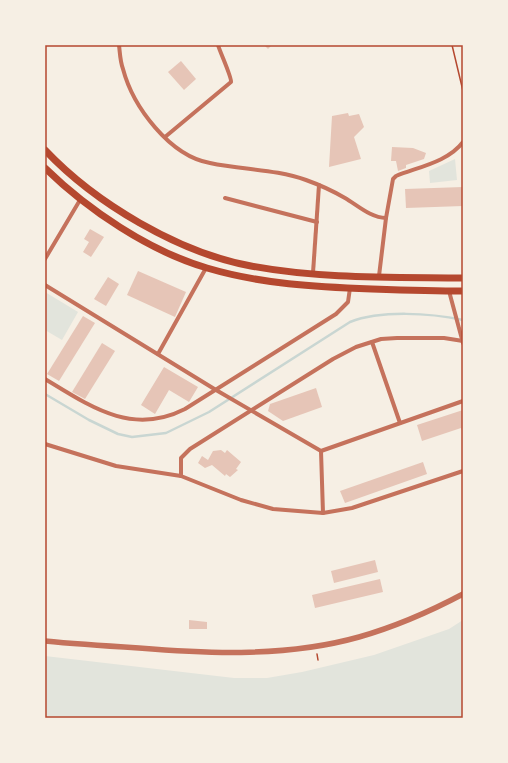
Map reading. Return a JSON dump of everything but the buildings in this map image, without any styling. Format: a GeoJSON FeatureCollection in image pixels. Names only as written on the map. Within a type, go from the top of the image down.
{"type":"FeatureCollection","features":[{"type":"Feature","properties":{"kind":"main road"},"geometry":{"type":"LineString","coordinates":[[45,150],[86,186],[111,204],[173,240],[216,256],[250,266],[313,273],[463,278]]}},
{"type":"Feature","properties":{"kind":"main road"},"geometry":{"type":"LineString","coordinates":[[45,168],[80,200],[133,234],[187,261],[206,268],[266,282],[339,288],[450,294],[463,291]]}},
{"type":"Feature","properties":{"kind":"main road"},"geometry":{"type":"LineString","coordinates":[[339,274],[339,288]]}},
{"type":"Feature","properties":{"kind":"street"},"geometry":{"type":"LineString","coordinates":[[119,45],[122,69],[136,100],[149,120],[165,137],[185,153],[209,163],[294,176],[319,185],[378,218],[386,218]]}},
{"type":"Feature","properties":{"kind":"street"},"geometry":{"type":"LineString","coordinates":[[165,137],[231,82],[231,76],[222,60],[218,45]]}},
{"type":"Feature","properties":{"kind":"street"},"geometry":{"type":"LineString","coordinates":[[379,276],[386,218],[395,178],[438,160],[452,152],[463,142]]}},
{"type":"Feature","properties":{"kind":"street"},"geometry":{"type":"LineString","coordinates":[[313,273],[319,185]]}},
{"type":"Feature","properties":{"kind":"street"},"geometry":{"type":"LineString","coordinates":[[225,198],[316,222]]}},
{"type":"Feature","properties":{"kind":"street"},"geometry":{"type":"LineString","coordinates":[[45,259],[80,200]]}},
{"type":"Feature","properties":{"kind":"street"},"geometry":{"type":"LineString","coordinates":[[158,354],[206,268]]}},
{"type":"Feature","properties":{"kind":"street"},"geometry":{"type":"LineString","coordinates":[[45,285],[216,390],[321,451],[463,401]]}},
{"type":"Feature","properties":{"kind":"street"},"geometry":{"type":"LineString","coordinates":[[45,379],[106,413],[136,421],[168,417],[185,409],[216,390],[336,314],[348,302],[350,288]]}},
{"type":"Feature","properties":{"kind":"street"},"geometry":{"type":"LineString","coordinates":[[181,476],[180,461],[186,452],[344,352],[372,342],[410,337],[463,341],[450,294]]}},
{"type":"Feature","properties":{"kind":"street"},"geometry":{"type":"LineString","coordinates":[[372,342],[400,423]]}},
{"type":"Feature","properties":{"kind":"street"},"geometry":{"type":"LineString","coordinates":[[45,444],[116,466],[181,476],[241,500],[273,509],[323,513],[352,508],[463,471]]}},
{"type":"Feature","properties":{"kind":"street"},"geometry":{"type":"LineString","coordinates":[[321,451],[323,513]]}},
{"type":"Feature","properties":{"kind":"street"},"geometry":{"type":"LineString","coordinates":[[45,641],[193,652],[259,651],[302,647],[359,636],[427,611],[463,594]]}},
{"type":"Feature","properties":{"kind":"path"},"geometry":{"type":"LineString","coordinates":[[452,45],[463,91]]}},
{"type":"Feature","properties":{"kind":"shaded area"},"geometry":{"type":"Polygon","coordinates":[[[455,159],[457,180],[430,183],[429,171],[455,159]]]}},
{"type":"Feature","properties":{"kind":"shaded area"},"geometry":{"type":"Polygon","coordinates":[[[45,292],[78,312],[62,340],[45,330],[45,292]]]}},
{"type":"Feature","properties":{"kind":"shaded area"},"geometry":{"type":"Polygon","coordinates":[[[463,620],[463,718],[45,718],[45,656],[234,678],[267,678],[302,672],[374,655],[449,629],[463,620]]]}},
{"type":"Feature","properties":{"kind":"waterway"},"geometry":{"type":"LineString","coordinates":[[45,394],[89,420],[118,434],[132,437],[166,433],[209,412],[350,322],[362,318],[391,314],[421,314],[463,320]]}}]}
